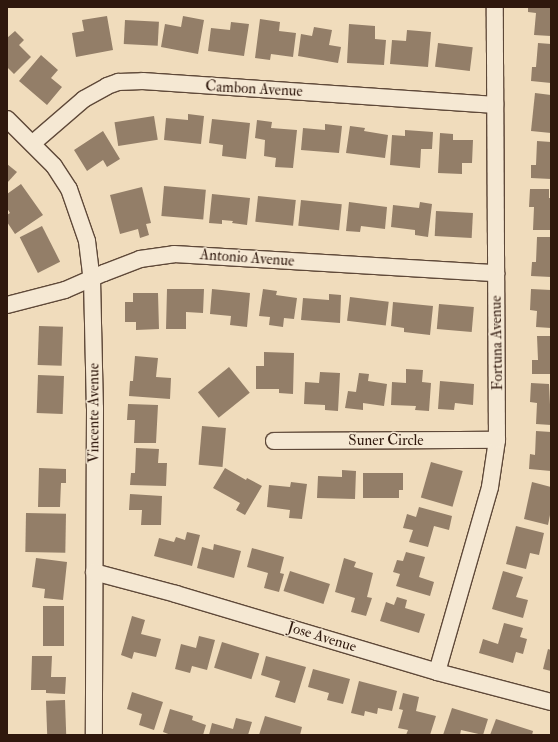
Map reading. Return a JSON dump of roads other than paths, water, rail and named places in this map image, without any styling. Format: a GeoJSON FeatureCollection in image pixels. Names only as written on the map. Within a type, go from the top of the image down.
{"type":"FeatureCollection","features":[{"type":"Feature","properties":{"kind":"street","name":"Fortuna Avenue"},"geometry":{"type":"LineString","coordinates":[[437,672],[490,487],[497,440],[495,7]]}},
{"type":"Feature","properties":{"kind":"street","name":"Cambon Avenue"},"geometry":{"type":"LineString","coordinates":[[33,144],[84,99],[107,86],[118,82],[143,81],[495,105]]}},
{"type":"Feature","properties":{"kind":"street","name":"Vincente Avenue"},"geometry":{"type":"LineString","coordinates":[[7,119],[54,166],[69,189],[87,241],[92,278],[95,408],[94,735]]}},
{"type":"Feature","properties":{"kind":"street","name":"Antonio Avenue"},"geometry":{"type":"LineString","coordinates":[[7,306],[65,290],[140,259],[174,254],[496,273]]}},
{"type":"Feature","properties":{"kind":"street","name":"Suner Circle"},"geometry":{"type":"LineString","coordinates":[[274,441],[497,440]]}},
{"type":"Feature","properties":{"kind":"street","name":"Jose Avenue"},"geometry":{"type":"LineString","coordinates":[[94,572],[176,594],[437,672],[551,702]]}}]}
